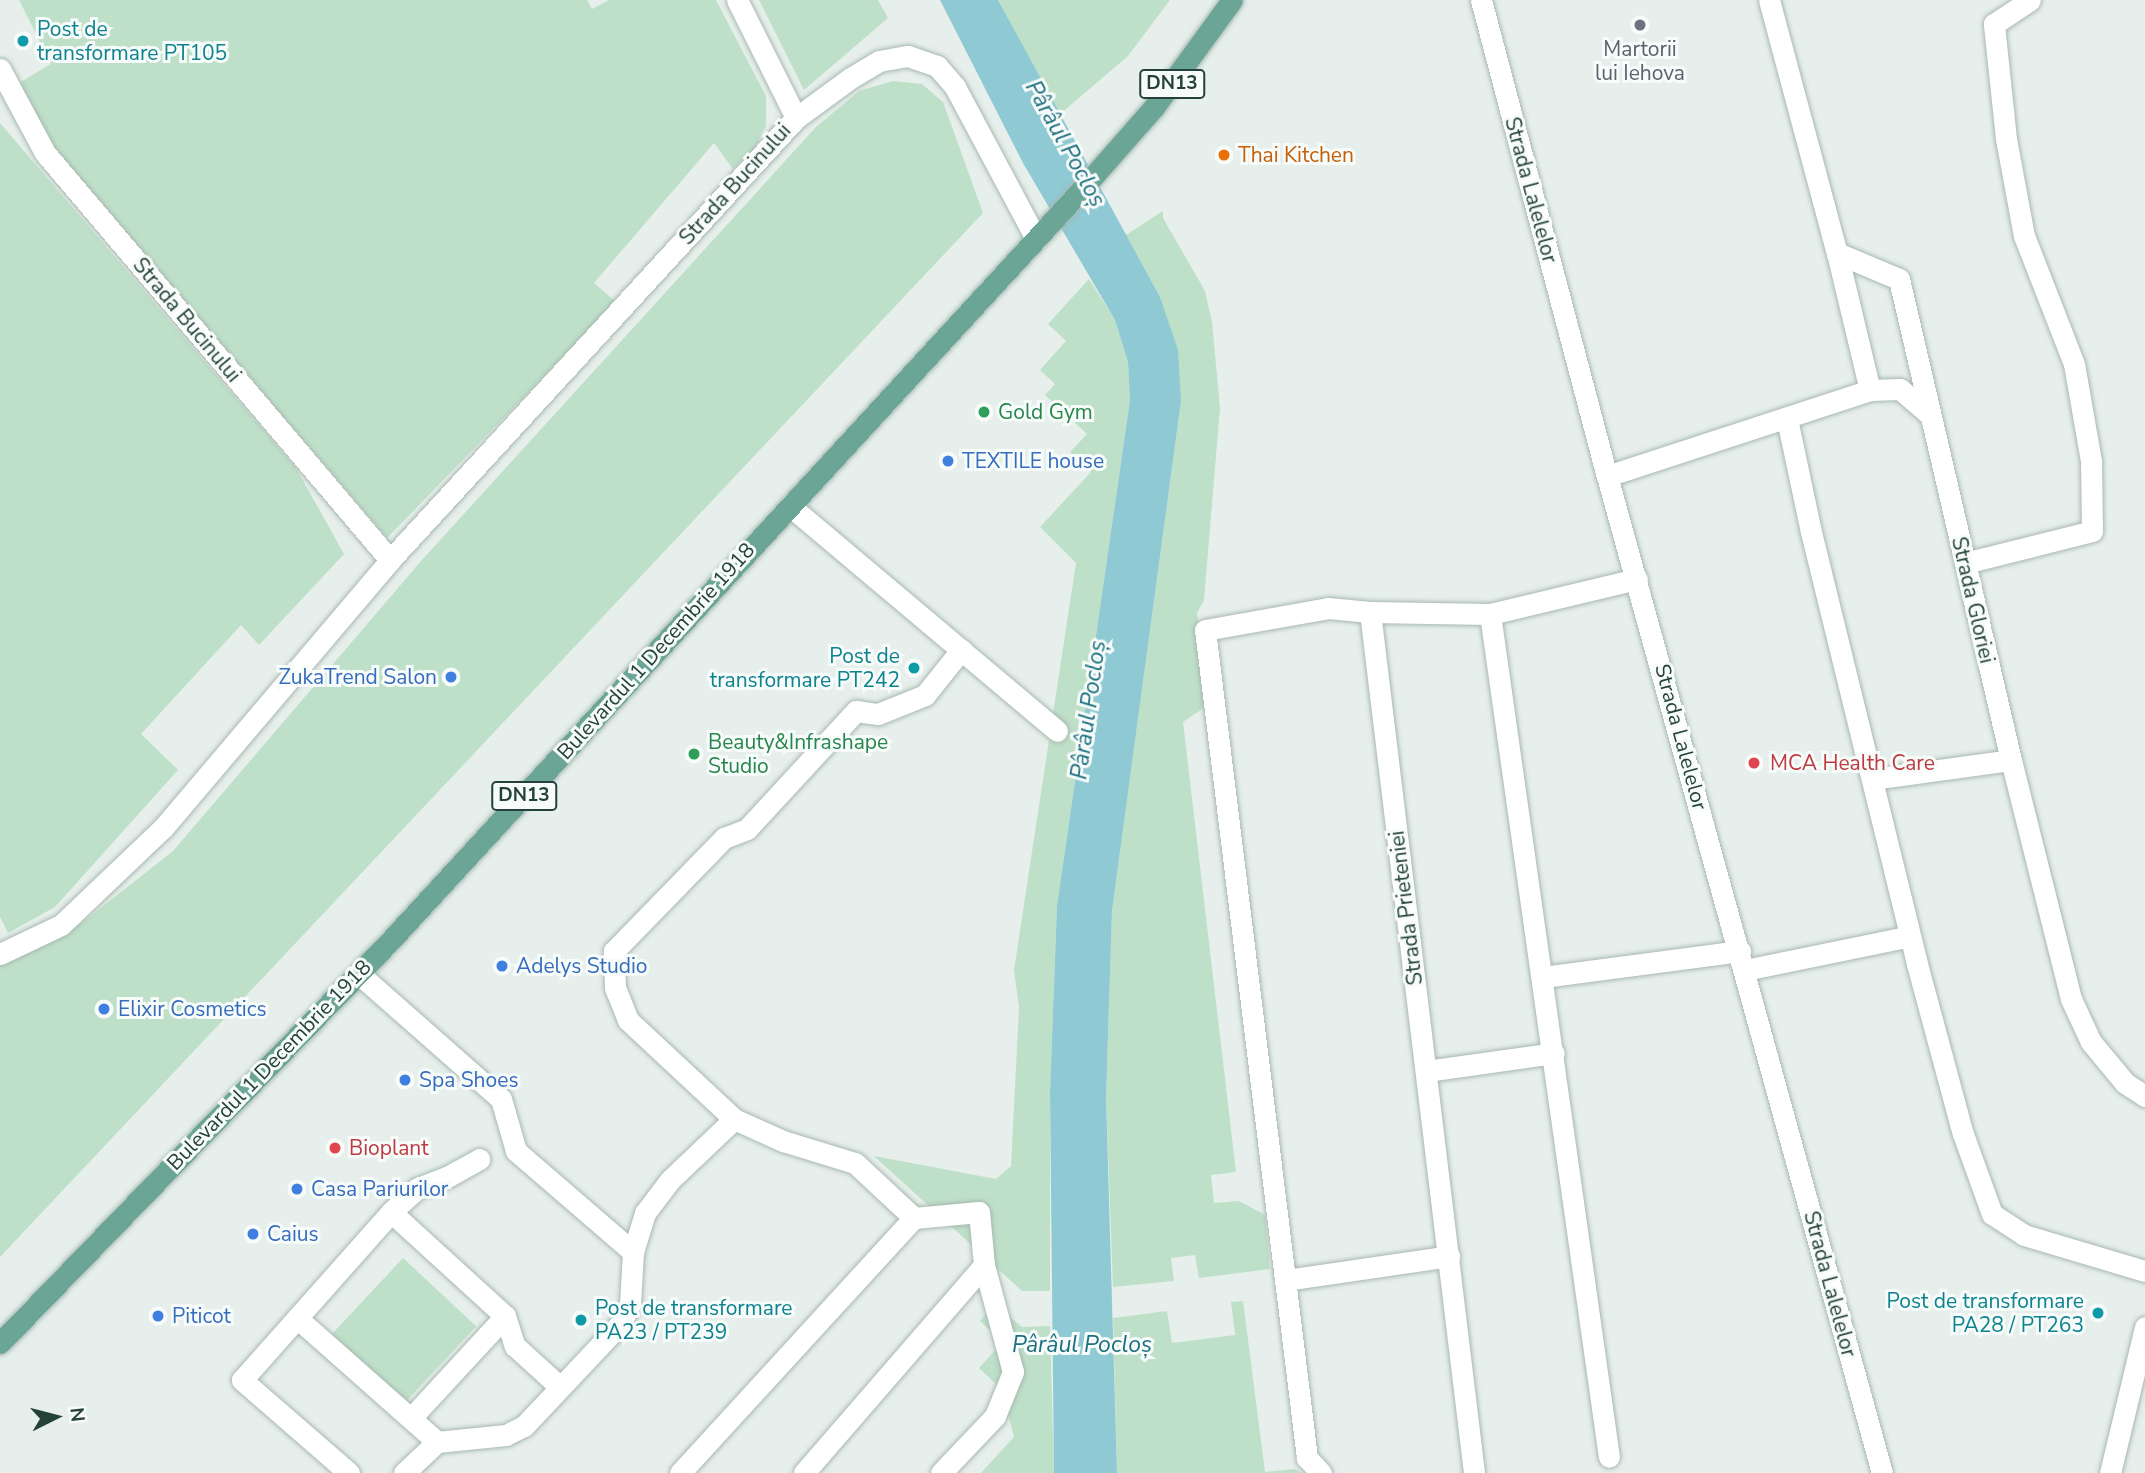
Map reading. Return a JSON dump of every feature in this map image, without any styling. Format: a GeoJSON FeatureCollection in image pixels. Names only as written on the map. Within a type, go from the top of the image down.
{"type":"FeatureCollection","features":[{"type":"Feature","properties":{"kind":"main road","name":"Bulevardul 1 Decembrie 1918"},"geometry":{"type":"LineString","coordinates":[[0,1343],[359,974],[1106,163],[1154,107],[1232,0]]}},
{"type":"Feature","properties":{"kind":"street"},"geometry":{"type":"LineString","coordinates":[[737,0],[796,118]]}},
{"type":"Feature","properties":{"kind":"street","name":"Strada Lalelelor"},"geometry":{"type":"LineString","coordinates":[[1481,0],[1607,476],[1882,1473]]}},
{"type":"Feature","properties":{"kind":"street"},"geometry":{"type":"LineString","coordinates":[[1769,0],[1837,253],[1870,390]]}},
{"type":"Feature","properties":{"kind":"street"},"geometry":{"type":"LineString","coordinates":[[1965,563],[2092,531],[2091,461],[2074,364],[2024,236],[2006,139],[1994,24],[2031,0]]}},
{"type":"Feature","properties":{"kind":"street","name":"Strada Bucinului"},"geometry":{"type":"LineString","coordinates":[[0,954],[61,925],[163,828],[390,559],[796,118],[879,61],[908,56],[937,66],[955,87],[1036,239]]}},
{"type":"Feature","properties":{"kind":"street","name":"Strada Bucinului"},"geometry":{"type":"LineString","coordinates":[[0,69],[45,153],[390,559]]}},
{"type":"Feature","properties":{"kind":"street","name":"Strada Gloriei"},"geometry":{"type":"LineString","coordinates":[[1837,253],[1899,279],[2011,760],[2071,999],[2091,1042],[2125,1083],[2145,1096]]}},
{"type":"Feature","properties":{"kind":"street"},"geometry":{"type":"LineString","coordinates":[[1607,476],[1870,390],[1900,389],[1930,414]]}},
{"type":"Feature","properties":{"kind":"street"},"geometry":{"type":"LineString","coordinates":[[1787,419],[1811,532],[1910,936],[1963,1134],[1992,1214],[2024,1235],[2145,1271]]}},
{"type":"Feature","properties":{"kind":"street"},"geometry":{"type":"LineString","coordinates":[[789,506],[1057,731]]}},
{"type":"Feature","properties":{"kind":"street"},"geometry":{"type":"LineString","coordinates":[[1321,1473],[1307,1458],[1205,630],[1328,608],[1370,612],[1490,614],[1637,579]]}},
{"type":"Feature","properties":{"kind":"street","name":"Strada Prieteniei"},"geometry":{"type":"LineString","coordinates":[[1370,612],[1474,1473]]}},
{"type":"Feature","properties":{"kind":"street"},"geometry":{"type":"LineString","coordinates":[[1490,614],[1609,1457]]}},
{"type":"Feature","properties":{"kind":"street"},"geometry":{"type":"LineString","coordinates":[[914,1218],[855,1163],[783,1141],[734,1119],[628,1020],[615,987],[614,951],[724,838],[747,829],[856,711],[878,714],[925,695],[961,650]]}},
{"type":"Feature","properties":{"kind":"street"},"geometry":{"type":"LineString","coordinates":[[1873,779],[2011,760]]}},
{"type":"Feature","properties":{"kind":"street"},"geometry":{"type":"LineString","coordinates":[[1543,977],[1742,960],[1910,936]]}},
{"type":"Feature","properties":{"kind":"street"},"geometry":{"type":"LineString","coordinates":[[359,974],[501,1099],[516,1151],[633,1252]]}},
{"type":"Feature","properties":{"kind":"street"},"geometry":{"type":"LineString","coordinates":[[1426,1071],[1554,1053]]}},
{"type":"Feature","properties":{"kind":"street"},"geometry":{"type":"LineString","coordinates":[[404,1473],[437,1442],[506,1435],[524,1426],[621,1323],[630,1304],[633,1252],[645,1213],[670,1180],[734,1119]]}},
{"type":"Feature","properties":{"kind":"street"},"geometry":{"type":"LineString","coordinates":[[349,1473],[242,1380],[391,1212],[418,1188],[447,1177],[478,1159]]}},
{"type":"Feature","properties":{"kind":"street"},"geometry":{"type":"LineString","coordinates":[[391,1212],[505,1316],[515,1346],[560,1387]]}},
{"type":"Feature","properties":{"kind":"street"},"geometry":{"type":"LineString","coordinates":[[680,1473],[914,1218],[979,1212],[984,1265],[1013,1372],[995,1416],[941,1473]]}},
{"type":"Feature","properties":{"kind":"street"},"geometry":{"type":"LineString","coordinates":[[1284,1280],[1449,1256]]}},
{"type":"Feature","properties":{"kind":"street"},"geometry":{"type":"LineString","coordinates":[[804,1473],[984,1265]]}},
{"type":"Feature","properties":{"kind":"street"},"geometry":{"type":"LineString","coordinates":[[411,1418],[505,1316]]}},
{"type":"Feature","properties":{"kind":"street"},"geometry":{"type":"LineString","coordinates":[[297,1318],[437,1442]]}},
{"type":"Feature","properties":{"kind":"street"},"geometry":{"type":"LineString","coordinates":[[2110,1473],[2145,1327]]}},
{"type":"Feature","properties":{"kind":"green space"},"geometry":{"type":"Polygon","coordinates":[[[19,0],[587,0],[592,9],[609,0],[716,0],[766,96],[766,126],[755,147],[733,169],[714,143],[594,283],[616,302],[387,538],[53,146],[19,83],[51,64],[19,0]]]}},
{"type":"Feature","properties":{"kind":"green space"},"geometry":{"type":"Polygon","coordinates":[[[759,0],[878,0],[888,18],[804,90],[759,0]]]}},
{"type":"Feature","properties":{"kind":"green space"},"geometry":{"type":"Polygon","coordinates":[[[998,0],[1170,0],[1128,56],[1059,115],[998,0]]]}},
{"type":"Feature","properties":{"kind":"green space"},"geometry":{"type":"Polygon","coordinates":[[[893,81],[922,84],[943,102],[983,213],[0,1257],[0,964],[79,925],[173,851],[422,560],[816,127],[859,91],[893,81]]]}},
{"type":"Feature","properties":{"kind":"green space"},"geometry":{"type":"Polygon","coordinates":[[[0,123],[296,468],[344,554],[259,645],[241,625],[141,734],[178,770],[55,907],[8,933],[0,917],[0,123]]]}},
{"type":"Feature","properties":{"kind":"green space"},"geometry":{"type":"Polygon","coordinates":[[[1163,211],[1163,218],[1205,291],[1212,322],[1220,408],[1204,600],[1197,613],[1208,705],[1183,722],[1236,1172],[1211,1175],[1214,1203],[1239,1201],[1265,1215],[1270,1269],[1199,1278],[1195,1255],[1171,1258],[1174,1281],[1113,1287],[1106,1097],[1112,911],[1181,401],[1160,297],[1126,235],[1163,211]]]}},
{"type":"Feature","properties":{"kind":"green space"},"geometry":{"type":"Polygon","coordinates":[[[1089,279],[1115,320],[1128,362],[1130,400],[1057,906],[1050,1092],[1050,1291],[1022,1291],[874,1156],[996,1179],[1011,1166],[1019,1008],[1014,970],[1076,563],[1040,527],[1091,472],[1070,452],[1087,434],[1045,395],[1055,384],[1040,370],[1066,341],[1048,324],[1089,279]]]}},
{"type":"Feature","properties":{"kind":"green space"},"geometry":{"type":"Polygon","coordinates":[[[403,1258],[476,1326],[405,1402],[332,1334],[403,1258]]]}},
{"type":"Feature","properties":{"kind":"green space"},"geometry":{"type":"Polygon","coordinates":[[[1243,1301],[1265,1472],[1295,1469],[1302,1473],[1117,1473],[1113,1318],[1167,1311],[1172,1343],[1235,1335],[1231,1302],[1243,1301]]]}},
{"type":"Feature","properties":{"kind":"green space"},"geometry":{"type":"Polygon","coordinates":[[[994,1304],[1022,1327],[1050,1326],[1054,1473],[981,1473],[1014,1437],[1002,1390],[979,1368],[1003,1342],[980,1321],[994,1304]]]}},
{"type":"Feature","properties":{"kind":"water","name":"Pârâul Pocloș"},"geometry":{"type":"Polygon","coordinates":[[[940,0],[998,0],[1160,297],[1178,350],[1181,401],[1112,911],[1106,1097],[1117,1473],[1054,1473],[1050,1092],[1057,906],[1130,400],[1128,362],[1115,320],[1023,163],[940,0]]]}},
{"type":"Feature","properties":{"kind":"place","name":"Martorii lui Iehova"},"geometry":{"type":"Point","coordinates":[1640,25]}},
{"type":"Feature","properties":{"kind":"place","name":"Post de transformare PT105"},"geometry":{"type":"Point","coordinates":[23,41]}},
{"type":"Feature","properties":{"kind":"place","name":"Thai Kitchen"},"geometry":{"type":"Point","coordinates":[1224,155]}},
{"type":"Feature","properties":{"kind":"place","name":"Gold Gym"},"geometry":{"type":"Point","coordinates":[984,412]}},
{"type":"Feature","properties":{"kind":"place","name":"TEXTILE house"},"geometry":{"type":"Point","coordinates":[948,461]}},
{"type":"Feature","properties":{"kind":"place","name":"Post de transformare PT242"},"geometry":{"type":"Point","coordinates":[914,668]}},
{"type":"Feature","properties":{"kind":"place","name":"ZukaTrend Salon"},"geometry":{"type":"Point","coordinates":[451,677]}},
{"type":"Feature","properties":{"kind":"place","name":"Beauty&Infrashape Studio"},"geometry":{"type":"Point","coordinates":[694,754]}},
{"type":"Feature","properties":{"kind":"place","name":"MCA Health Care"},"geometry":{"type":"Point","coordinates":[1754,763]}},
{"type":"Feature","properties":{"kind":"place","name":"Adelys Studio"},"geometry":{"type":"Point","coordinates":[502,966]}},
{"type":"Feature","properties":{"kind":"place","name":"Elixir Cosmetics"},"geometry":{"type":"Point","coordinates":[104,1009]}},
{"type":"Feature","properties":{"kind":"place","name":"Spa Shoes"},"geometry":{"type":"Point","coordinates":[405,1080]}},
{"type":"Feature","properties":{"kind":"place","name":"Bioplant"},"geometry":{"type":"Point","coordinates":[335,1148]}},
{"type":"Feature","properties":{"kind":"place","name":"Casa Pariurilor"},"geometry":{"type":"Point","coordinates":[297,1189]}},
{"type":"Feature","properties":{"kind":"place","name":"Caius"},"geometry":{"type":"Point","coordinates":[253,1234]}},
{"type":"Feature","properties":{"kind":"place","name":"Post de transformare PA28 / PT263"},"geometry":{"type":"Point","coordinates":[2098,1313]}},
{"type":"Feature","properties":{"kind":"place","name":"Piticot"},"geometry":{"type":"Point","coordinates":[158,1316]}},
{"type":"Feature","properties":{"kind":"place","name":"Post de transformare PA23 / PT239"},"geometry":{"type":"Point","coordinates":[581,1320]}}]}
